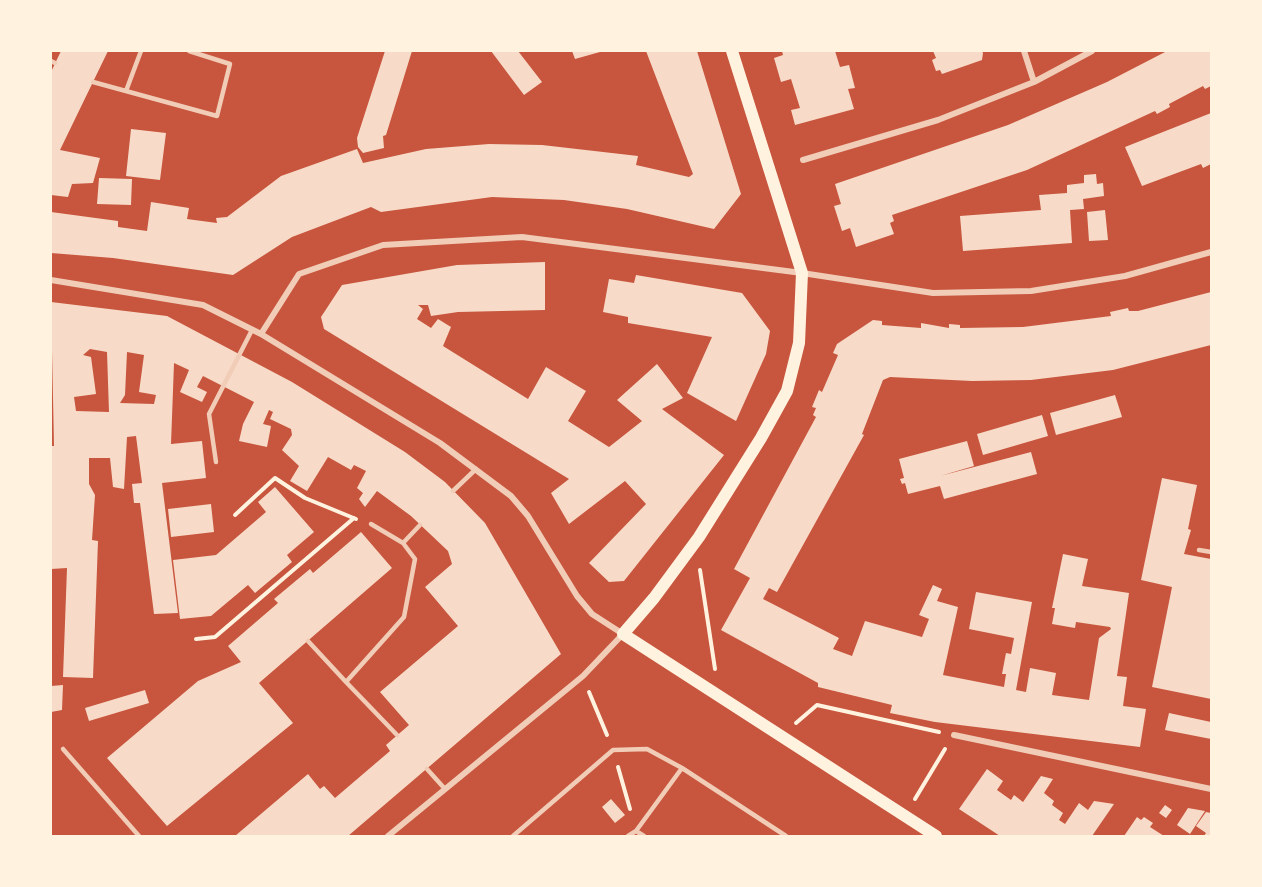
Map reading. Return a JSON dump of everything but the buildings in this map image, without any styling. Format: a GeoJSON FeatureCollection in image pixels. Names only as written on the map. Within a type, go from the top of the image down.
{"type":"FeatureCollection","features":[{"type":"Feature","properties":{"kind":"main road"},"geometry":{"type":"LineString","coordinates":[[732,51],[802,273],[799,343],[787,391],[761,438],[697,540],[654,598],[622,634],[936,836]]}},
{"type":"Feature","properties":{"kind":"street"},"geometry":{"type":"LineString","coordinates":[[1024,51],[1034,82]]}},
{"type":"Feature","properties":{"kind":"street"},"geometry":{"type":"LineString","coordinates":[[803,160],[938,120],[1034,82],[1092,51]]}},
{"type":"Feature","properties":{"kind":"street"},"geometry":{"type":"LineString","coordinates":[[261,334],[299,274],[383,245],[522,237],[802,273],[933,293],[1031,291],[1125,276],[1211,252]]}},
{"type":"Feature","properties":{"kind":"street"},"geometry":{"type":"LineString","coordinates":[[51,280],[203,304],[261,334],[440,442],[511,496],[528,516],[577,596],[592,614],[622,634],[583,676],[388,836]]}},
{"type":"Feature","properties":{"kind":"street"},"geometry":{"type":"LineString","coordinates":[[954,735],[1211,789]]}},
{"type":"Feature","properties":{"kind":"lane"},"geometry":{"type":"LineString","coordinates":[[126,92],[141,51]]}},
{"type":"Feature","properties":{"kind":"lane"},"geometry":{"type":"LineString","coordinates":[[93,82],[217,116],[230,64],[189,51]]}},
{"type":"Feature","properties":{"kind":"lane"},"geometry":{"type":"LineString","coordinates":[[216,462],[209,414],[252,330]]}},
{"type":"Feature","properties":{"kind":"lane"},"geometry":{"type":"LineString","coordinates":[[453,490],[476,469]]}},
{"type":"Feature","properties":{"kind":"lane"},"geometry":{"type":"LineString","coordinates":[[346,682],[404,617],[416,559],[403,543],[371,524]]}},
{"type":"Feature","properties":{"kind":"lane"},"geometry":{"type":"LineString","coordinates":[[403,543],[420,525]]}},
{"type":"Feature","properties":{"kind":"lane"},"geometry":{"type":"LineString","coordinates":[[1199,550],[1211,552]]}},
{"type":"Feature","properties":{"kind":"lane"},"geometry":{"type":"LineString","coordinates":[[309,641],[397,735]]}},
{"type":"Feature","properties":{"kind":"lane"},"geometry":{"type":"LineString","coordinates":[[63,749],[140,836]]}},
{"type":"Feature","properties":{"kind":"lane"},"geometry":{"type":"LineString","coordinates":[[513,836],[613,750],[647,749],[682,768],[786,836]]}},
{"type":"Feature","properties":{"kind":"lane"},"geometry":{"type":"LineString","coordinates":[[628,836],[636,831],[682,768]]}},
{"type":"Feature","properties":{"kind":"lane"},"geometry":{"type":"LineString","coordinates":[[427,769],[445,789]]}},
{"type":"Feature","properties":{"kind":"lane"},"geometry":{"type":"LineString","coordinates":[[636,831],[644,836]]}},
{"type":"Feature","properties":{"kind":"path"},"geometry":{"type":"LineString","coordinates":[[235,515],[275,478],[305,498],[371,524]]}},
{"type":"Feature","properties":{"kind":"path"},"geometry":{"type":"LineString","coordinates":[[196,639],[215,637],[354,518]]}},
{"type":"Feature","properties":{"kind":"path"},"geometry":{"type":"LineString","coordinates":[[697,540],[707,625],[720,697]]}},
{"type":"Feature","properties":{"kind":"path"},"geometry":{"type":"LineString","coordinates":[[583,676],[600,719]]}},
{"type":"Feature","properties":{"kind":"path"},"geometry":{"type":"LineString","coordinates":[[782,735],[817,705],[954,735],[905,815]]}},
{"type":"Feature","properties":{"kind":"path"},"geometry":{"type":"LineString","coordinates":[[613,750],[636,831]]}}]}
